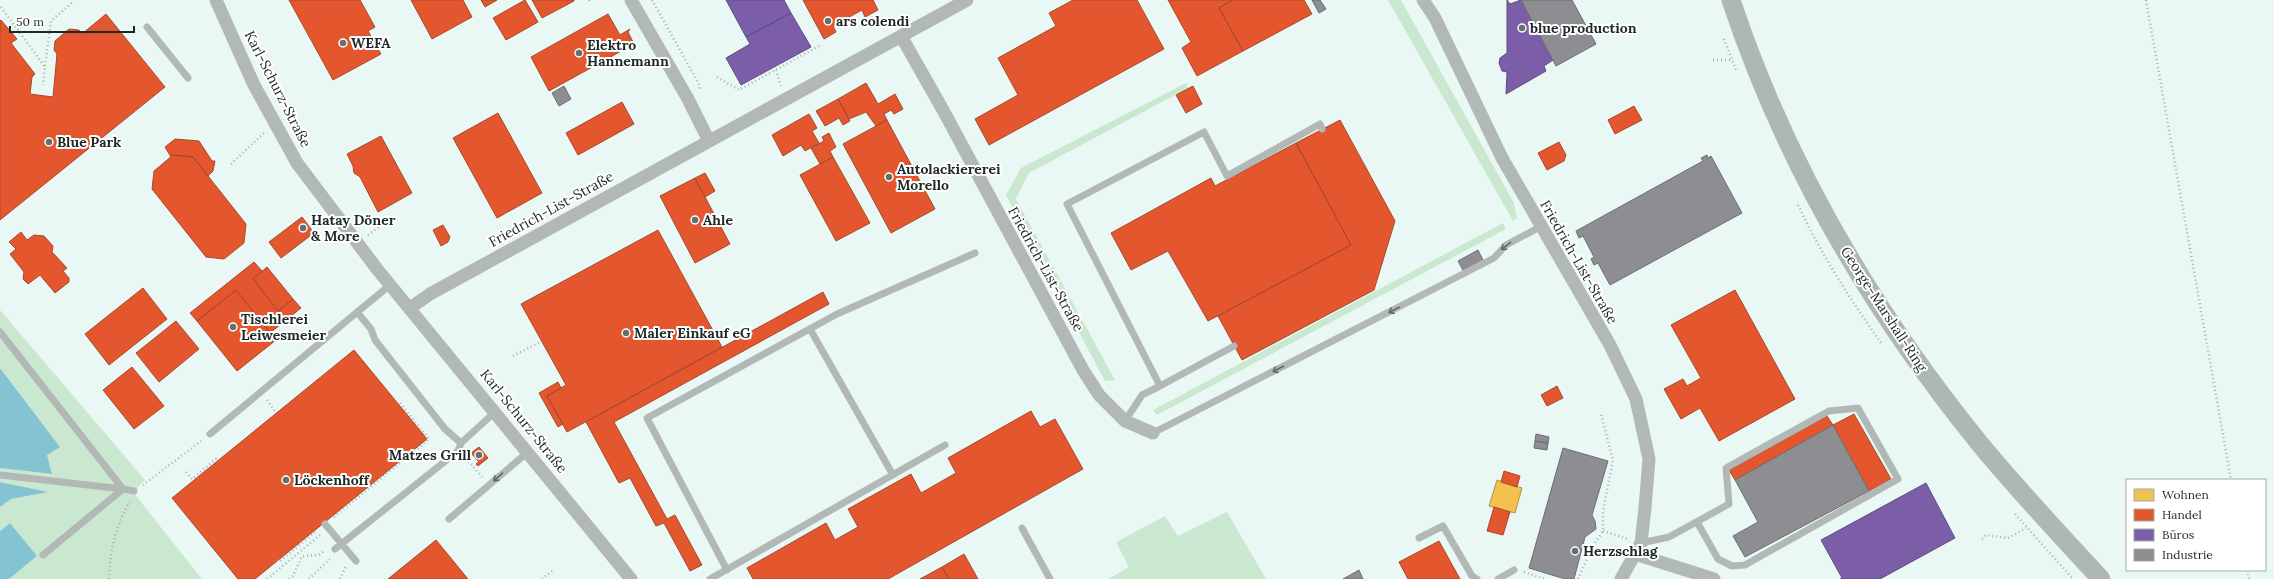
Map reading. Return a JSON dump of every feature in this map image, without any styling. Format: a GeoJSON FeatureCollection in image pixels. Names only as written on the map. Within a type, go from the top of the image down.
{"type":"FeatureCollection","features":[{"type":"Feature","properties":{"kind":"main road","name":"George-Marshall-Ring"},"geometry":{"type":"LineString","coordinates":[[1731,0],[1779,124],[1814,198],[1872,297],[1933,383],[1981,445],[2101,579]]}},
{"type":"Feature","properties":{"kind":"street","name":"Karl-Schurz-Straße"},"geometry":{"type":"LineString","coordinates":[[216,0],[254,85],[297,163],[390,285],[631,579]]}},
{"type":"Feature","properties":{"kind":"street"},"geometry":{"type":"LineString","coordinates":[[631,0],[688,99],[709,141]]}},
{"type":"Feature","properties":{"kind":"street","name":"Friedrich-List-Straße"},"geometry":{"type":"LineString","coordinates":[[410,308],[430,294],[967,0]]}},
{"type":"Feature","properties":{"kind":"street","name":"Friedrich-List-Straße"},"geometry":{"type":"LineString","coordinates":[[1423,0],[1435,18],[1502,158],[1540,227],[1610,345],[1636,399],[1649,459],[1638,548],[1621,579]]}},
{"type":"Feature","properties":{"kind":"street","name":"Friedrich-List-Straße"},"geometry":{"type":"LineString","coordinates":[[901,36],[940,104],[1083,370],[1099,395],[1125,421],[1153,433]]}},
{"type":"Feature","properties":{"kind":"street"},"geometry":{"type":"LineString","coordinates":[[1638,548],[1714,579]]}},
{"type":"Feature","properties":{"kind":"lane"},"geometry":{"type":"LineString","coordinates":[[147,27],[188,78]]}},
{"type":"Feature","properties":{"kind":"lane"},"geometry":{"type":"LineString","coordinates":[[1160,386],[1067,204],[1204,132],[1227,176],[1320,124],[1322,129]]}},
{"type":"Feature","properties":{"kind":"lane"},"geometry":{"type":"LineString","coordinates":[[1153,433],[1494,258],[1506,246],[1540,227]]}},
{"type":"Feature","properties":{"kind":"lane"},"geometry":{"type":"LineString","coordinates":[[727,570],[647,418],[837,314],[975,253]]}},
{"type":"Feature","properties":{"kind":"lane"},"geometry":{"type":"LineString","coordinates":[[210,434],[390,285]]}},
{"type":"Feature","properties":{"kind":"lane"},"geometry":{"type":"LineString","coordinates":[[357,312],[371,329],[375,340],[445,430],[461,443]]}},
{"type":"Feature","properties":{"kind":"lane"},"geometry":{"type":"LineString","coordinates":[[810,329],[893,475]]}},
{"type":"Feature","properties":{"kind":"lane"},"geometry":{"type":"LineString","coordinates":[[0,332],[123,489]]}},
{"type":"Feature","properties":{"kind":"lane"},"geometry":{"type":"LineString","coordinates":[[1125,421],[1142,395],[1234,346]]}},
{"type":"Feature","properties":{"kind":"lane"},"geometry":{"type":"LineString","coordinates":[[1638,548],[1669,537],[1729,504],[1726,468],[1829,411],[1858,408],[1898,479],[1745,565],[1732,566],[1718,558],[1697,522]]}},
{"type":"Feature","properties":{"kind":"lane"},"geometry":{"type":"LineString","coordinates":[[334,547],[342,544],[458,450],[461,443],[495,412]]}},
{"type":"Feature","properties":{"kind":"lane"},"geometry":{"type":"LineString","coordinates":[[710,579],[945,445]]}},
{"type":"Feature","properties":{"kind":"lane"},"geometry":{"type":"LineString","coordinates":[[449,519],[528,452]]}},
{"type":"Feature","properties":{"kind":"lane"},"geometry":{"type":"LineString","coordinates":[[0,475],[123,489],[135,492]]}},
{"type":"Feature","properties":{"kind":"lane"},"geometry":{"type":"LineString","coordinates":[[43,555],[123,489]]}},
{"type":"Feature","properties":{"kind":"lane"},"geometry":{"type":"LineString","coordinates":[[326,524],[356,561]]}},
{"type":"Feature","properties":{"kind":"lane"},"geometry":{"type":"LineString","coordinates":[[1419,538],[1443,526],[1472,576],[1477,579]]}},
{"type":"Feature","properties":{"kind":"lane"},"geometry":{"type":"LineString","coordinates":[[1022,528],[1050,579]]}},
{"type":"Feature","properties":{"kind":"lane"},"geometry":{"type":"LineString","coordinates":[[1498,579],[1514,570]]}},
{"type":"Feature","properties":{"kind":"path"},"geometry":{"type":"LineString","coordinates":[[652,0],[700,86],[698,94]]}},
{"type":"Feature","properties":{"kind":"path"},"geometry":{"type":"LineString","coordinates":[[2146,0],[2231,479]]}},
{"type":"Feature","properties":{"kind":"path"},"geometry":{"type":"LineString","coordinates":[[43,85],[44,67],[51,21],[73,2]]}},
{"type":"Feature","properties":{"kind":"path"},"geometry":{"type":"LineString","coordinates":[[1,7],[44,67]]}},
{"type":"Feature","properties":{"kind":"path"},"geometry":{"type":"LineString","coordinates":[[717,77],[739,90],[821,45]]}},
{"type":"Feature","properties":{"kind":"path"},"geometry":{"type":"LineString","coordinates":[[1713,60],[1731,60]]}},
{"type":"Feature","properties":{"kind":"path"},"geometry":{"type":"LineString","coordinates":[[776,70],[782,88]]}},
{"type":"Feature","properties":{"kind":"path"},"geometry":{"type":"LineString","coordinates":[[231,164],[259,137]]}},
{"type":"Feature","properties":{"kind":"path"},"geometry":{"type":"LineString","coordinates":[[513,356],[540,342]]}},
{"type":"Feature","properties":{"kind":"path"},"geometry":{"type":"LineString","coordinates":[[262,392],[276,413]]}},
{"type":"Feature","properties":{"kind":"path"},"geometry":{"type":"LineString","coordinates":[[278,560],[326,524],[429,439],[400,403],[398,404]]}},
{"type":"Feature","properties":{"kind":"path"},"geometry":{"type":"LineString","coordinates":[[1578,579],[1593,546],[1604,531],[1603,511],[1613,460],[1601,414]]}},
{"type":"Feature","properties":{"kind":"path"},"geometry":{"type":"LineString","coordinates":[[109,579],[114,536],[120,517],[135,492],[210,434]]}},
{"type":"Feature","properties":{"kind":"path"},"geometry":{"type":"LineString","coordinates":[[186,472],[192,479],[216,459],[218,461]]}},
{"type":"Feature","properties":{"kind":"path"},"geometry":{"type":"LineString","coordinates":[[475,469],[480,474]]}},
{"type":"Feature","properties":{"kind":"path"},"geometry":{"type":"LineString","coordinates":[[1982,539],[1986,535],[2008,538],[2026,528]]}},
{"type":"Feature","properties":{"kind":"path"},"geometry":{"type":"LineString","coordinates":[[1604,531],[1638,548]]}},
{"type":"Feature","properties":{"kind":"path"},"geometry":{"type":"LineString","coordinates":[[267,579],[323,532],[338,552],[309,579]]}},
{"type":"Feature","properties":{"kind":"path"},"geometry":{"type":"LineString","coordinates":[[289,579],[293,576],[302,556],[319,555],[334,547]]}},
{"type":"Feature","properties":{"kind":"path"},"geometry":{"type":"LineString","coordinates":[[1514,570],[1546,579]]}},
{"type":"Feature","properties":{"kind":"path"},"geometry":{"type":"LineString","coordinates":[[542,579],[552,571]]}},
{"type":"Feature","properties":{"kind":"green space"},"geometry":{"type":"Polygon","coordinates":[[[1388,0],[1401,0],[1514,203],[1517,218],[1513,221],[1388,0]]]}},
{"type":"Feature","properties":{"kind":"green space"},"geometry":{"type":"Polygon","coordinates":[[[1186,83],[1188,88],[1029,173],[1016,199],[1115,380],[1105,381],[1006,195],[1021,168],[1186,83]]]}},
{"type":"Feature","properties":{"kind":"green space"},"geometry":{"type":"Polygon","coordinates":[[[1503,223],[1506,229],[1157,415],[1153,410],[1503,223]]]}},
{"type":"Feature","properties":{"kind":"green space"},"geometry":{"type":"Polygon","coordinates":[[[0,310],[145,480],[133,492],[202,579],[9,579],[37,556],[10,523],[0,531],[0,507],[10,499],[47,492],[0,482],[0,468],[52,474],[47,455],[60,447],[0,368],[0,310]]]}},
{"type":"Feature","properties":{"kind":"green space"},"geometry":{"type":"Polygon","coordinates":[[[1227,512],[1266,579],[1108,579],[1129,567],[1116,542],[1165,516],[1178,536],[1227,512]]]}},
{"type":"Feature","properties":{"kind":"water"},"geometry":{"type":"Polygon","coordinates":[[[0,368],[60,447],[47,455],[52,474],[0,468],[0,368]]]}},
{"type":"Feature","properties":{"kind":"water"},"geometry":{"type":"Polygon","coordinates":[[[0,482],[48,492],[11,499],[0,507],[0,482]]]}},
{"type":"Feature","properties":{"kind":"water"},"geometry":{"type":"Polygon","coordinates":[[[10,523],[37,556],[9,579],[0,579],[0,531],[10,523]]]}},
{"type":"Feature","properties":{"kind":"building: Wohnen"},"geometry":{"type":"Polygon","coordinates":[[[1497,480],[1522,488],[1515,513],[1489,506],[1497,480]]]}},
{"type":"Feature","properties":{"kind":"building: Handel","name":"WEFA"},"geometry":{"type":"Polygon","coordinates":[[[289,0],[360,0],[375,27],[368,31],[381,54],[333,80],[289,0]]]}},
{"type":"Feature","properties":{"kind":"building: Handel"},"geometry":{"type":"Polygon","coordinates":[[[411,0],[463,0],[472,17],[432,39],[411,0]]]}},
{"type":"Feature","properties":{"kind":"building: Handel"},"geometry":{"type":"Polygon","coordinates":[[[481,0],[497,0],[485,7],[481,0]]]}},
{"type":"Feature","properties":{"kind":"building: Handel"},"geometry":{"type":"Polygon","coordinates":[[[525,0],[538,22],[506,40],[493,18],[525,0]]]}},
{"type":"Feature","properties":{"kind":"building: Handel"},"geometry":{"type":"Polygon","coordinates":[[[532,0],[574,0],[574,1],[542,18],[532,0]]]}},
{"type":"Feature","properties":{"kind":"building: Handel","name":"ars colendi"},"geometry":{"type":"Polygon","coordinates":[[[803,0],[873,0],[878,10],[865,17],[862,10],[833,26],[836,32],[824,39],[803,0]]]}},
{"type":"Feature","properties":{"kind":"building: Handel"},"geometry":{"type":"Polygon","coordinates":[[[1073,0],[1137,0],[1164,49],[989,145],[975,119],[1018,95],[998,58],[1056,26],[1049,13],[1073,0]]]}},
{"type":"Feature","properties":{"kind":"building: Handel"},"geometry":{"type":"Polygon","coordinates":[[[1168,0],[1233,0],[1219,8],[1243,51],[1197,76],[1182,48],[1191,42],[1168,0]]]}},
{"type":"Feature","properties":{"kind":"building: Handel"},"geometry":{"type":"Polygon","coordinates":[[[1233,0],[1304,0],[1312,14],[1243,51],[1219,8],[1233,0]]]}},
{"type":"Feature","properties":{"kind":"building: Handel","name":"Blue Park"},"geometry":{"type":"Polygon","coordinates":[[[106,14],[165,87],[0,220],[0,21],[1,20],[17,39],[11,43],[35,74],[32,77],[30,94],[53,97],[57,54],[54,50],[55,41],[69,29],[79,30],[82,34],[106,14]]]}},
{"type":"Feature","properties":{"kind":"building: Handel","name":"Elektro Hannemann"},"geometry":{"type":"Polygon","coordinates":[[[608,14],[620,35],[630,29],[628,32],[634,44],[549,91],[531,57],[608,14]]]}},
{"type":"Feature","properties":{"kind":"building: Handel"},"geometry":{"type":"Polygon","coordinates":[[[866,83],[878,104],[895,94],[903,109],[894,114],[891,110],[884,114],[887,120],[876,126],[866,112],[849,119],[838,99],[866,83]]]}},
{"type":"Feature","properties":{"kind":"building: Handel"},"geometry":{"type":"Polygon","coordinates":[[[1193,86],[1202,104],[1186,113],[1176,95],[1193,86]]]}},
{"type":"Feature","properties":{"kind":"building: Handel"},"geometry":{"type":"Polygon","coordinates":[[[838,99],[850,121],[843,125],[839,118],[825,126],[816,111],[838,99]]]}},
{"type":"Feature","properties":{"kind":"building: Handel"},"geometry":{"type":"Polygon","coordinates":[[[622,102],[634,124],[578,155],[566,133],[622,102]]]}},
{"type":"Feature","properties":{"kind":"building: Handel"},"geometry":{"type":"Polygon","coordinates":[[[1634,106],[1642,120],[1615,134],[1608,120],[1634,106]]]}},
{"type":"Feature","properties":{"kind":"building: Handel"},"geometry":{"type":"Polygon","coordinates":[[[498,113],[542,193],[497,218],[453,138],[498,113]]]}},
{"type":"Feature","properties":{"kind":"building: Handel"},"geometry":{"type":"Polygon","coordinates":[[[809,114],[817,128],[812,131],[819,143],[805,151],[801,145],[783,156],[772,135],[809,114]]]}},
{"type":"Feature","properties":{"kind":"building: Handel","name":"Autolackiererei Morello"},"geometry":{"type":"Polygon","coordinates":[[[887,120],[935,209],[891,233],[843,144],[887,120]]]}},
{"type":"Feature","properties":{"kind":"building: Handel"},"geometry":{"type":"Polygon","coordinates":[[[1340,120],[1395,221],[1374,290],[1242,360],[1218,316],[1351,245],[1296,143],[1340,120]]]}},
{"type":"Feature","properties":{"kind":"building: Handel"},"geometry":{"type":"Polygon","coordinates":[[[829,133],[836,147],[830,151],[833,157],[820,164],[811,148],[824,141],[822,137],[829,133]]]}},
{"type":"Feature","properties":{"kind":"building: Handel"},"geometry":{"type":"Polygon","coordinates":[[[381,136],[412,193],[378,212],[360,177],[354,173],[353,166],[347,154],[381,136]]]}},
{"type":"Feature","properties":{"kind":"building: Handel"},"geometry":{"type":"Polygon","coordinates":[[[175,139],[199,141],[212,161],[215,161],[213,171],[208,176],[193,157],[173,155],[171,157],[165,147],[175,139]]]}},
{"type":"Feature","properties":{"kind":"building: Handel"},"geometry":{"type":"Polygon","coordinates":[[[1559,142],[1566,155],[1564,161],[1547,170],[1538,153],[1559,142]]]}},
{"type":"Feature","properties":{"kind":"building: Handel"},"geometry":{"type":"Polygon","coordinates":[[[1296,143],[1351,245],[1208,321],[1168,251],[1131,270],[1111,233],[1211,178],[1215,186],[1296,143]]]}},
{"type":"Feature","properties":{"kind":"building: Handel"},"geometry":{"type":"Polygon","coordinates":[[[173,155],[193,157],[246,224],[244,243],[224,259],[206,257],[152,189],[154,171],[173,155]]]}},
{"type":"Feature","properties":{"kind":"building: Handel"},"geometry":{"type":"Polygon","coordinates":[[[833,157],[870,223],[836,241],[800,175],[833,157]]]}},
{"type":"Feature","properties":{"kind":"building: Handel"},"geometry":{"type":"Polygon","coordinates":[[[705,173],[715,191],[705,197],[695,178],[705,173]]]}},
{"type":"Feature","properties":{"kind":"building: Handel","name":"Ahle"},"geometry":{"type":"Polygon","coordinates":[[[695,178],[730,244],[695,263],[660,196],[695,178]]]}},
{"type":"Feature","properties":{"kind":"building: Handel"},"geometry":{"type":"Polygon","coordinates":[[[302,217],[314,233],[281,258],[269,242],[302,217]]]}},
{"type":"Feature","properties":{"kind":"building: Handel"},"geometry":{"type":"Polygon","coordinates":[[[443,225],[450,237],[448,242],[441,246],[433,230],[443,225]]]}},
{"type":"Feature","properties":{"kind":"building: Handel","name":"Maler Einkauf eG"},"geometry":{"type":"Polygon","coordinates":[[[658,230],[722,347],[567,432],[547,396],[566,385],[521,304],[658,230]]]}},
{"type":"Feature","properties":{"kind":"building: Handel"},"geometry":{"type":"Polygon","coordinates":[[[21,232],[27,240],[34,235],[44,236],[53,246],[52,252],[67,268],[63,271],[69,278],[69,282],[55,293],[40,275],[28,284],[23,279],[24,272],[10,254],[16,249],[9,242],[21,232]]]}},
{"type":"Feature","properties":{"kind":"building: Handel"},"geometry":{"type":"Polygon","coordinates":[[[254,262],[262,271],[253,279],[278,311],[293,299],[301,308],[270,333],[236,290],[197,321],[190,313],[254,262]]]}},
{"type":"Feature","properties":{"kind":"building: Handel"},"geometry":{"type":"Polygon","coordinates":[[[267,267],[293,299],[278,311],[253,279],[267,267]]]}},
{"type":"Feature","properties":{"kind":"building: Handel"},"geometry":{"type":"Polygon","coordinates":[[[143,288],[167,319],[109,365],[85,334],[143,288]]]}},
{"type":"Feature","properties":{"kind":"building: Handel","name":"Tischlerei Leiwesmeier"},"geometry":{"type":"Polygon","coordinates":[[[236,290],[276,340],[237,371],[197,321],[236,290]]]}},
{"type":"Feature","properties":{"kind":"building: Handel"},"geometry":{"type":"Polygon","coordinates":[[[1735,290],[1795,399],[1719,441],[1700,408],[1681,419],[1664,389],[1683,379],[1687,386],[1701,378],[1671,325],[1735,290]]]}},
{"type":"Feature","properties":{"kind":"building: Handel"},"geometry":{"type":"Polygon","coordinates":[[[823,292],[829,304],[614,422],[667,519],[675,515],[702,565],[690,571],[664,523],[656,526],[630,478],[619,483],[586,422],[823,292]]]}},
{"type":"Feature","properties":{"kind":"building: Handel"},"geometry":{"type":"Polygon","coordinates":[[[176,321],[199,349],[159,382],[136,353],[176,321]]]}},
{"type":"Feature","properties":{"kind":"building: Handel","name":"Löckenhoff"},"geometry":{"type":"Polygon","coordinates":[[[354,350],[427,439],[255,579],[238,579],[172,498],[354,350]]]}},
{"type":"Feature","properties":{"kind":"building: Handel"},"geometry":{"type":"Polygon","coordinates":[[[132,367],[164,406],[134,429],[103,390],[132,367]]]}},
{"type":"Feature","properties":{"kind":"building: Handel"},"geometry":{"type":"Polygon","coordinates":[[[558,382],[561,388],[547,396],[563,424],[558,427],[539,393],[558,382]]]}},
{"type":"Feature","properties":{"kind":"building: Handel"},"geometry":{"type":"Polygon","coordinates":[[[1557,386],[1563,398],[1547,406],[1541,395],[1557,386]]]}},
{"type":"Feature","properties":{"kind":"building: Handel"},"geometry":{"type":"Polygon","coordinates":[[[1031,411],[1040,427],[1055,419],[1083,469],[888,579],[753,579],[747,568],[826,523],[835,540],[858,527],[848,509],[911,474],[921,493],[956,473],[948,458],[1031,411]]]}},
{"type":"Feature","properties":{"kind":"building: Handel"},"geometry":{"type":"Polygon","coordinates":[[[1854,414],[1891,479],[1869,491],[1833,425],[1854,414]]]}},
{"type":"Feature","properties":{"kind":"building: Handel"},"geometry":{"type":"Polygon","coordinates":[[[1827,416],[1833,425],[1735,480],[1729,470],[1827,416]]]}},
{"type":"Feature","properties":{"kind":"building: Handel","name":"Matzes Grill"},"geometry":{"type":"Polygon","coordinates":[[[479,447],[488,458],[478,466],[476,464],[479,462],[471,453],[479,447]]]}},
{"type":"Feature","properties":{"kind":"building: Handel"},"geometry":{"type":"Polygon","coordinates":[[[1504,471],[1520,476],[1517,487],[1501,482],[1504,471]]]}},
{"type":"Feature","properties":{"kind":"building: Handel"},"geometry":{"type":"Polygon","coordinates":[[[1494,507],[1510,512],[1503,535],[1487,531],[1494,507]]]}},
{"type":"Feature","properties":{"kind":"building: Handel"},"geometry":{"type":"Polygon","coordinates":[[[436,540],[468,579],[388,579],[436,540]]]}},
{"type":"Feature","properties":{"kind":"building: Handel"},"geometry":{"type":"Polygon","coordinates":[[[1439,541],[1460,579],[1408,579],[1399,562],[1439,541]]]}},
{"type":"Feature","properties":{"kind":"building: Handel"},"geometry":{"type":"Polygon","coordinates":[[[964,554],[978,579],[949,579],[942,567],[964,554]]]}},
{"type":"Feature","properties":{"kind":"building: Handel"},"geometry":{"type":"Polygon","coordinates":[[[942,567],[949,579],[920,579],[942,567]]]}},
{"type":"Feature","properties":{"kind":"building: Büros"},"geometry":{"type":"Polygon","coordinates":[[[726,0],[784,0],[791,13],[746,37],[726,0]]]}},
{"type":"Feature","properties":{"kind":"building: Büros","name":"blue production"},"geometry":{"type":"Polygon","coordinates":[[[1507,0],[1510,4],[1521,0],[1553,60],[1544,66],[1546,71],[1506,94],[1507,72],[1502,71],[1499,63],[1500,58],[1507,53],[1507,0]]]}},
{"type":"Feature","properties":{"kind":"building: Büros"},"geometry":{"type":"Polygon","coordinates":[[[791,13],[811,47],[741,85],[726,58],[750,44],[746,37],[791,13]]]}},
{"type":"Feature","properties":{"kind":"building: Büros"},"geometry":{"type":"Polygon","coordinates":[[[1926,483],[1955,538],[1880,579],[1840,579],[1842,578],[1821,540],[1926,483]]]}},
{"type":"Feature","properties":{"kind":"building: Industrie"},"geometry":{"type":"Polygon","coordinates":[[[1312,0],[1320,0],[1326,9],[1319,13],[1312,0]]]}},
{"type":"Feature","properties":{"kind":"building: Industrie"},"geometry":{"type":"Polygon","coordinates":[[[1521,0],[1572,0],[1596,44],[1556,66],[1521,0]]]}},
{"type":"Feature","properties":{"kind":"building: Industrie"},"geometry":{"type":"Polygon","coordinates":[[[564,86],[571,99],[559,106],[552,93],[564,86]]]}},
{"type":"Feature","properties":{"kind":"building: Industrie"},"geometry":{"type":"Polygon","coordinates":[[[1707,155],[1708,158],[1711,156],[1742,213],[1610,285],[1598,263],[1594,265],[1591,259],[1594,257],[1583,236],[1579,238],[1576,231],[1703,161],[1701,158],[1707,155]]]}},
{"type":"Feature","properties":{"kind":"building: Industrie"},"geometry":{"type":"Polygon","coordinates":[[[1478,250],[1484,262],[1464,272],[1458,261],[1478,250]]]}},
{"type":"Feature","properties":{"kind":"building: Industrie"},"geometry":{"type":"Polygon","coordinates":[[[1833,425],[1869,491],[1745,557],[1733,536],[1758,522],[1735,480],[1833,425]]]}},
{"type":"Feature","properties":{"kind":"building: Industrie"},"geometry":{"type":"Polygon","coordinates":[[[1536,434],[1549,437],[1548,443],[1535,441],[1536,434]]]}},
{"type":"Feature","properties":{"kind":"building: Industrie"},"geometry":{"type":"Polygon","coordinates":[[[1535,441],[1548,443],[1547,450],[1534,448],[1535,441]]]}},
{"type":"Feature","properties":{"kind":"building: Industrie"},"geometry":{"type":"Polygon","coordinates":[[[1563,448],[1608,461],[1592,515],[1595,521],[1596,529],[1585,537],[1574,579],[1565,579],[1529,568],[1563,448]]]}},
{"type":"Feature","properties":{"kind":"building: Industrie"},"geometry":{"type":"Polygon","coordinates":[[[1359,570],[1363,579],[1343,579],[1359,570]]]}},
{"type":"Feature","properties":{"kind":"place","name":"ars colendi"},"geometry":{"type":"Point","coordinates":[828,21]}},
{"type":"Feature","properties":{"kind":"place","name":"blue production"},"geometry":{"type":"Point","coordinates":[1522,28]}},
{"type":"Feature","properties":{"kind":"place","name":"WEFA"},"geometry":{"type":"Point","coordinates":[343,43]}},
{"type":"Feature","properties":{"kind":"place","name":"Elektro Hannemann"},"geometry":{"type":"Point","coordinates":[579,53]}},
{"type":"Feature","properties":{"kind":"place","name":"Blue Park"},"geometry":{"type":"Point","coordinates":[49,142]}},
{"type":"Feature","properties":{"kind":"place","name":"Autolackiererei Morello"},"geometry":{"type":"Point","coordinates":[889,177]}},
{"type":"Feature","properties":{"kind":"place","name":"Ahle"},"geometry":{"type":"Point","coordinates":[695,220]}},
{"type":"Feature","properties":{"kind":"place","name":"Hatay Döner & More"},"geometry":{"type":"Point","coordinates":[303,228]}},
{"type":"Feature","properties":{"kind":"place","name":"Tischlerei Leiwesmeier"},"geometry":{"type":"Point","coordinates":[233,327]}},
{"type":"Feature","properties":{"kind":"place","name":"Maler Einkauf eG"},"geometry":{"type":"Point","coordinates":[626,333]}},
{"type":"Feature","properties":{"kind":"place","name":"Matzes Grill"},"geometry":{"type":"Point","coordinates":[479,455]}},
{"type":"Feature","properties":{"kind":"place","name":"Löckenhoff"},"geometry":{"type":"Point","coordinates":[286,480]}},
{"type":"Feature","properties":{"kind":"place","name":"Herzschlag"},"geometry":{"type":"Point","coordinates":[1575,551]}}]}
